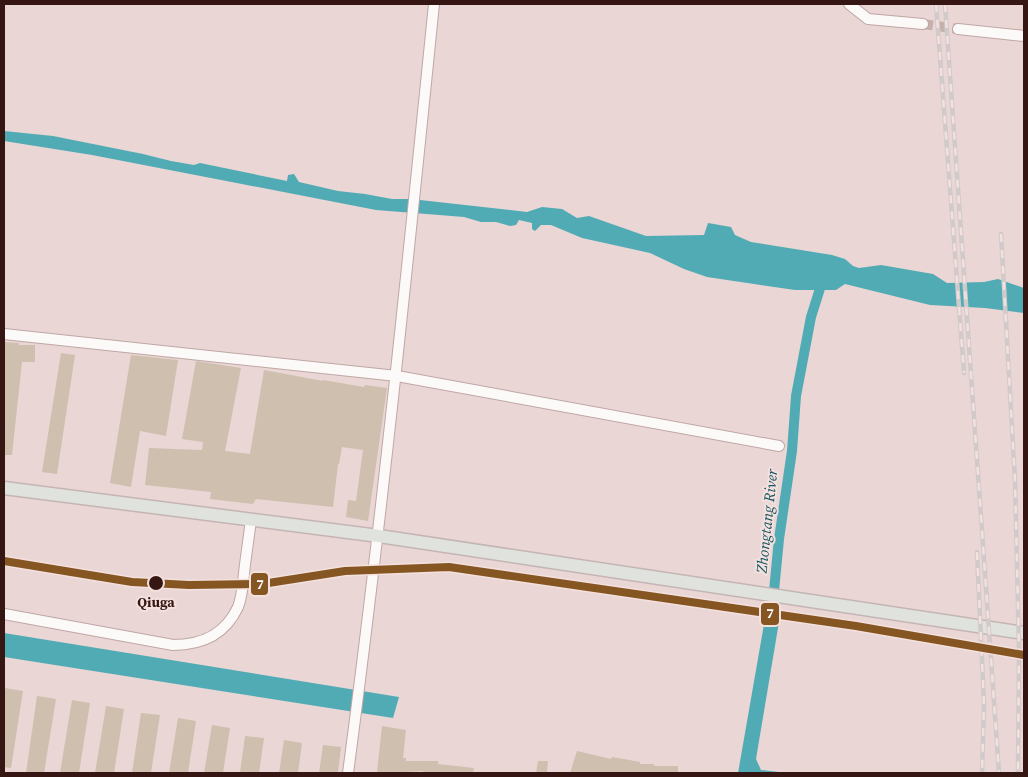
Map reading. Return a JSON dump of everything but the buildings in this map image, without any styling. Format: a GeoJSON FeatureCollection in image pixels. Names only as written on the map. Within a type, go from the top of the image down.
{"type":"FeatureCollection","features":[{"type":"Feature","properties":{"kind":"main road"},"geometry":{"type":"LineString","coordinates":[[4,488],[379,536],[1024,633]]}},
{"type":"Feature","properties":{"kind":"street"},"geometry":{"type":"LineString","coordinates":[[348,773],[379,536],[397,376],[434,4]]}},
{"type":"Feature","properties":{"kind":"street"},"geometry":{"type":"LineString","coordinates":[[849,4],[868,19],[924,24]]}},
{"type":"Feature","properties":{"kind":"street"},"geometry":{"type":"LineString","coordinates":[[958,29],[1024,36]]}},
{"type":"Feature","properties":{"kind":"street"},"geometry":{"type":"LineString","coordinates":[[4,334],[397,376],[779,446]]}},
{"type":"Feature","properties":{"kind":"street"},"geometry":{"type":"LineString","coordinates":[[4,614],[173,645],[190,645],[211,638],[228,622],[238,606],[251,520]]}},
{"type":"Feature","properties":{"kind":"water"},"geometry":{"type":"Polygon","coordinates":[[[4,131],[53,136],[171,161],[194,165],[200,163],[287,181],[288,175],[294,174],[299,182],[338,191],[392,199],[411,199],[527,212],[542,207],[562,209],[577,218],[589,216],[646,236],[704,235],[708,223],[731,227],[735,235],[751,242],[832,255],[845,259],[853,266],[859,268],[881,265],[933,274],[947,283],[984,282],[998,279],[1024,288],[1024,313],[985,308],[930,305],[845,284],[836,290],[795,290],[707,277],[684,269],[650,253],[582,238],[551,225],[541,225],[535,231],[532,229],[532,223],[519,220],[516,225],[510,226],[496,222],[481,222],[464,217],[376,210],[92,155],[4,141],[4,131]]]}},
{"type":"Feature","properties":{"kind":"water"},"geometry":{"type":"Polygon","coordinates":[[[767,607],[781,610],[756,759],[761,770],[787,773],[738,773],[767,607]]]}},
{"type":"Feature","properties":{"kind":"water"},"geometry":{"type":"Polygon","coordinates":[[[4,633],[399,697],[393,718],[4,657],[4,633]]]}},
{"type":"Feature","properties":{"kind":"waterway","name":"Zhongtang River"},"geometry":{"type":"LineString","coordinates":[[771,622],[779,539],[792,451],[796,396],[811,317],[823,279]]}},
{"type":"Feature","properties":{"kind":"tunnel"},"geometry":{"type":"LineString","coordinates":[[923,24],[958,29]]}},
{"type":"Feature","properties":{"kind":"railway"},"geometry":{"type":"LineString","coordinates":[[936,4],[964,373]]}},
{"type":"Feature","properties":{"kind":"railway"},"geometry":{"type":"LineString","coordinates":[[945,4],[999,773]]}},
{"type":"Feature","properties":{"kind":"railway"},"geometry":{"type":"LineString","coordinates":[[1001,234],[1015,481],[1019,648],[1018,773]]}},
{"type":"Feature","properties":{"kind":"railway"},"geometry":{"type":"LineString","coordinates":[[977,552],[984,704],[982,773]]}},
{"type":"Feature","properties":{"kind":"transit line","name":"7"},"geometry":{"type":"LineString","coordinates":[[4,561],[132,582],[189,585],[262,584],[345,571],[449,567],[856,626],[1024,655]]}},
{"type":"Feature","properties":{"kind":"place","name":"Qiuga"},"geometry":{"type":"Point","coordinates":[156,583]}}]}
